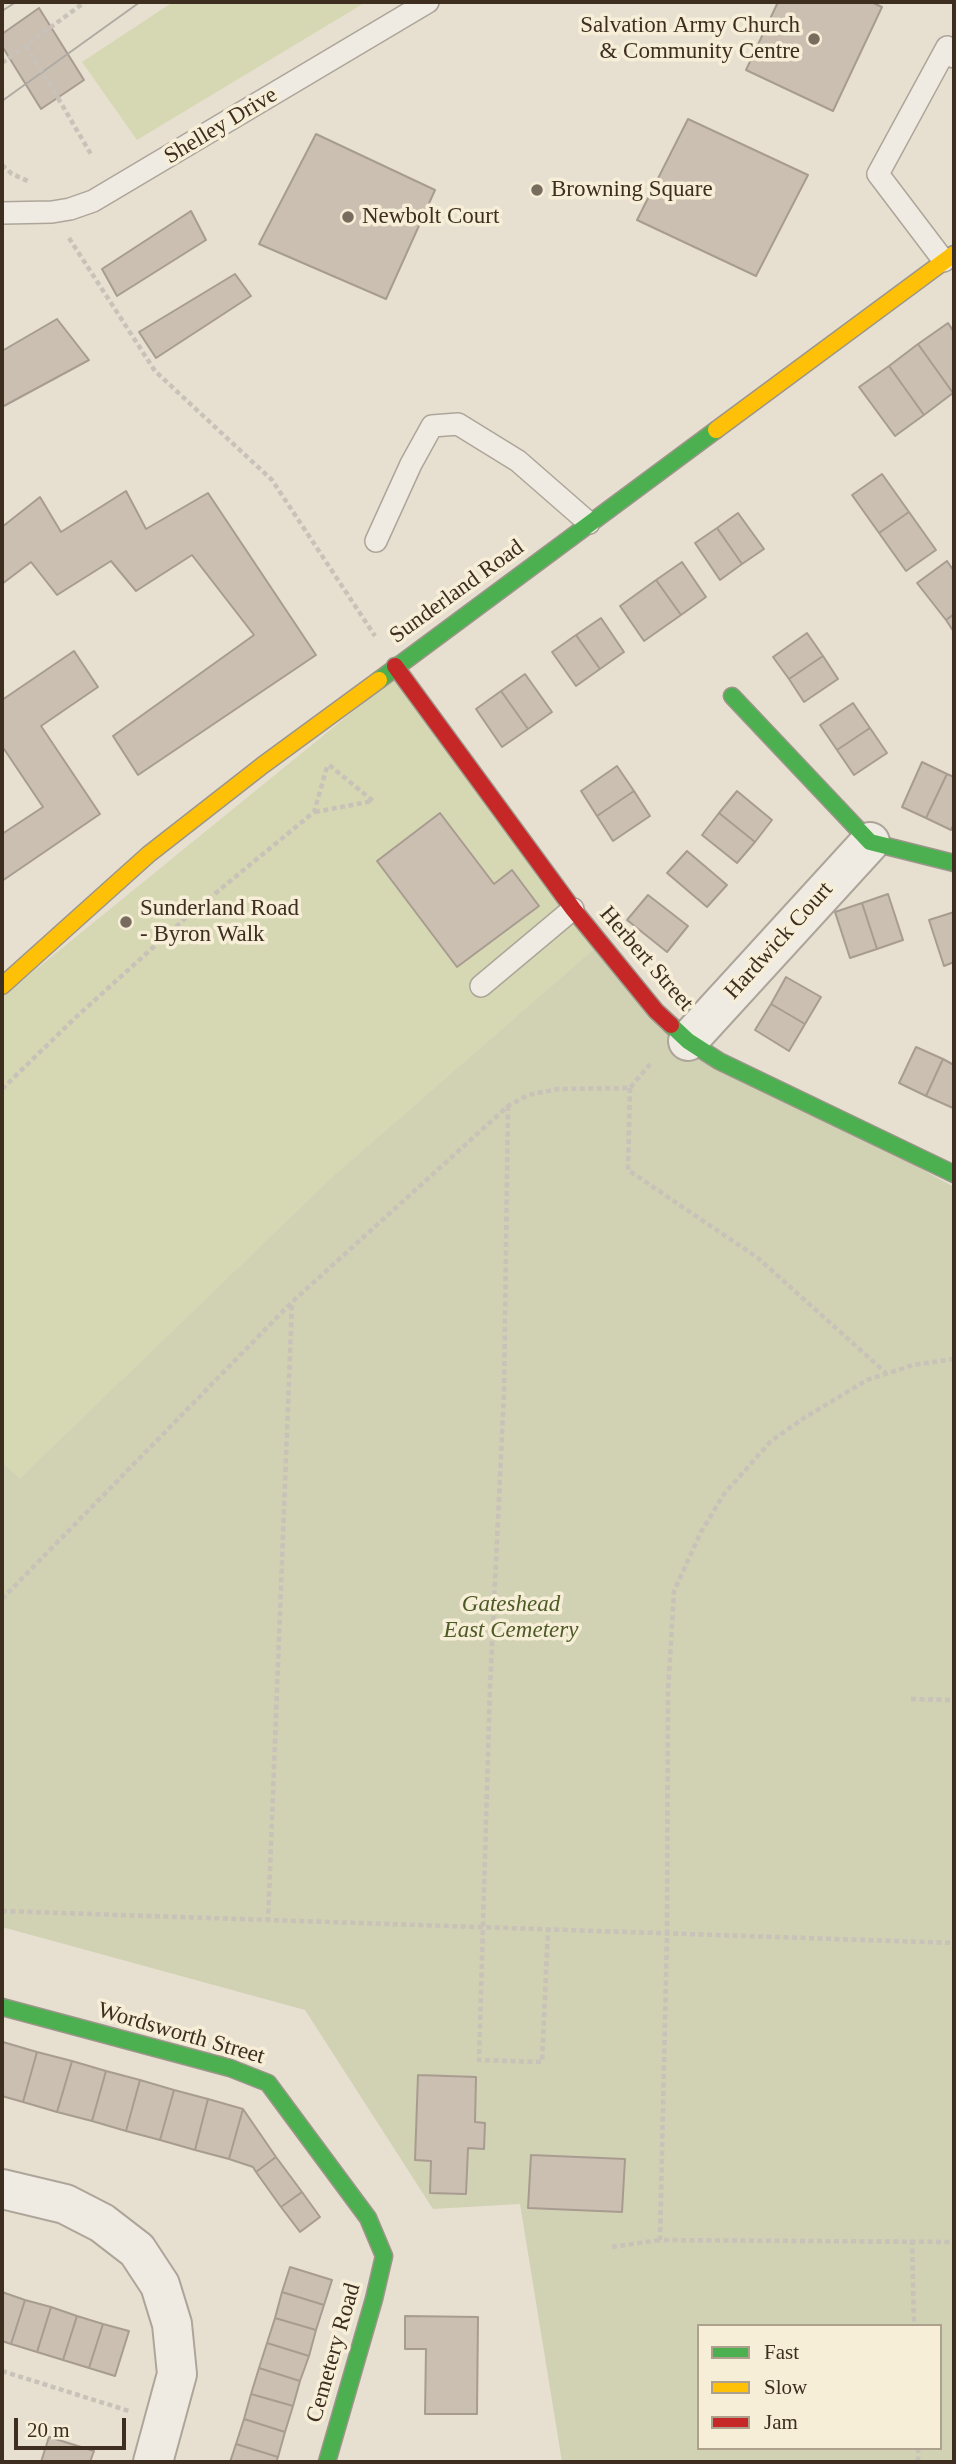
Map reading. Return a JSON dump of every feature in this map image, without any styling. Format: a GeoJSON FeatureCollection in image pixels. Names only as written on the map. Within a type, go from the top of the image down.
{"type":"FeatureCollection","features":[{"type":"Feature","properties":{"kind":"street","name":"Sunderland Road"},"geometry":{"type":"LineString","coordinates":[[2,986],[149,855],[263,765],[949,257]]}},
{"type":"Feature","properties":{"kind":"street","name":"Herbert Street"},"geometry":{"type":"LineString","coordinates":[[395,666],[573,909],[656,1011],[688,1041],[719,1061],[954,1174]]}},
{"type":"Feature","properties":{"kind":"street"},"geometry":{"type":"LineString","coordinates":[[732,696],[870,842],[954,863]]}},
{"type":"Feature","properties":{"kind":"street","name":"Hardwick Court"},"geometry":{"type":"LineString","coordinates":[[688,1041],[870,842]]}},
{"type":"Feature","properties":{"kind":"street","name":"Wordsworth Street"},"geometry":{"type":"LineString","coordinates":[[2,2007],[230,2068],[268,2083],[368,2218],[384,2256]]}},
{"type":"Feature","properties":{"kind":"street"},"geometry":{"type":"LineString","coordinates":[[2,2189],[65,2204],[102,2223],[136,2250],[160,2285],[172,2325],[177,2374],[153,2462]]}},
{"type":"Feature","properties":{"kind":"street","name":"Cemetery Road"},"geometry":{"type":"LineString","coordinates":[[327,2462],[384,2256]]}},
{"type":"Feature","properties":{"kind":"lane","name":"Shelley Drive"},"geometry":{"type":"LineString","coordinates":[[2,213],[70,209],[114,190],[428,2]]}},
{"type":"Feature","properties":{"kind":"lane"},"geometry":{"type":"LineString","coordinates":[[949,257],[878,174],[947,47],[954,57]]}},
{"type":"Feature","properties":{"kind":"lane"},"geometry":{"type":"LineString","coordinates":[[376,541],[411,464],[432,426],[458,424],[518,461],[589,523]]}},
{"type":"Feature","properties":{"kind":"lane"},"geometry":{"type":"LineString","coordinates":[[481,986],[573,909]]}},
{"type":"Feature","properties":{"kind":"path"},"geometry":{"type":"LineString","coordinates":[[2,63],[85,2]]}},
{"type":"Feature","properties":{"kind":"path"},"geometry":{"type":"LineString","coordinates":[[26,45],[92,156]]}},
{"type":"Feature","properties":{"kind":"path"},"geometry":{"type":"LineString","coordinates":[[52,212],[155,371],[272,480],[395,666]]}},
{"type":"Feature","properties":{"kind":"path"},"geometry":{"type":"LineString","coordinates":[[2,1089],[75,1018],[190,915],[314,812],[373,802],[323,757]]}},
{"type":"Feature","properties":{"kind":"path"},"geometry":{"type":"LineString","coordinates":[[314,812],[328,764]]}},
{"type":"Feature","properties":{"kind":"path"},"geometry":{"type":"LineString","coordinates":[[650,1064],[631,1088],[628,1170],[758,1258],[886,1373]]}},
{"type":"Feature","properties":{"kind":"path"},"geometry":{"type":"LineString","coordinates":[[2,1599],[292,1302],[508,1106],[528,1094],[558,1089],[631,1088]]}},
{"type":"Feature","properties":{"kind":"path"},"geometry":{"type":"LineString","coordinates":[[508,1106],[504,1393],[491,1674],[479,2060],[542,2062],[548,1930]]}},
{"type":"Feature","properties":{"kind":"path"},"geometry":{"type":"LineString","coordinates":[[268,1922],[292,1302]]}},
{"type":"Feature","properties":{"kind":"path"},"geometry":{"type":"LineString","coordinates":[[660,2240],[667,1934],[668,1692],[674,1591],[701,1532],[724,1494],[771,1441],[857,1387],[886,1373],[913,1365],[954,1359]]}},
{"type":"Feature","properties":{"kind":"path"},"geometry":{"type":"LineString","coordinates":[[911,1699],[954,1700]]}},
{"type":"Feature","properties":{"kind":"path"},"geometry":{"type":"LineString","coordinates":[[2,1911],[954,1943]]}},
{"type":"Feature","properties":{"kind":"path"},"geometry":{"type":"LineString","coordinates":[[612,2247],[660,2240],[954,2242]]}},
{"type":"Feature","properties":{"kind":"path"},"geometry":{"type":"LineString","coordinates":[[912,2240],[914,2324]]}},
{"type":"Feature","properties":{"kind":"path"},"geometry":{"type":"LineString","coordinates":[[2,2371],[163,2422]]}},
{"type":"Feature","properties":{"kind":"green space"},"geometry":{"type":"Polygon","coordinates":[[[173,2],[366,2],[137,140],[82,62],[173,2]]]}},
{"type":"Feature","properties":{"kind":"green space"},"geometry":{"type":"Polygon","coordinates":[[[394,678],[596,947],[332,1177],[20,1478],[2,1462],[2,997],[394,678]]]}},
{"type":"Feature","properties":{"kind":"green space","name":"Gateshead East Cemetery"},"geometry":{"type":"Polygon","coordinates":[[[596,947],[651,1019],[954,1187],[954,2462],[562,2462],[520,2204],[433,2209],[305,2010],[2,1927],[2,1462],[20,1478],[332,1177],[596,947]]]}},
{"type":"Feature","properties":{"kind":"building","name":"Salvation Army Church & Community Centre"},"geometry":{"type":"Polygon","coordinates":[[[778,2],[871,2],[882,7],[833,111],[746,70],[778,2]]]}},
{"type":"Feature","properties":{"kind":"building"},"geometry":{"type":"Polygon","coordinates":[[[39,8],[84,80],[41,109],[2,46],[2,34],[39,8]]]}},
{"type":"Feature","properties":{"kind":"building"},"geometry":{"type":"Polygon","coordinates":[[[688,119],[808,175],[756,276],[637,220],[688,119]]]}},
{"type":"Feature","properties":{"kind":"building","name":"Newbolt Court"},"geometry":{"type":"Polygon","coordinates":[[[316,134],[435,190],[386,299],[259,244],[316,134]]]}},
{"type":"Feature","properties":{"kind":"building"},"geometry":{"type":"Polygon","coordinates":[[[191,211],[206,240],[117,296],[102,269],[191,211]]]}},
{"type":"Feature","properties":{"kind":"building"},"geometry":{"type":"Polygon","coordinates":[[[235,274],[251,296],[156,358],[139,332],[235,274]]]}},
{"type":"Feature","properties":{"kind":"building"},"geometry":{"type":"Polygon","coordinates":[[[57,319],[89,360],[2,407],[2,351],[57,319]]]}},
{"type":"Feature","properties":{"kind":"building"},"geometry":{"type":"Polygon","coordinates":[[[948,323],[954,332],[953,393],[918,344],[948,323]]]}},
{"type":"Feature","properties":{"kind":"building"},"geometry":{"type":"Polygon","coordinates":[[[918,344],[953,393],[924,415],[889,366],[918,344]]]}},
{"type":"Feature","properties":{"kind":"building"},"geometry":{"type":"Polygon","coordinates":[[[889,366],[924,415],[895,436],[859,387],[889,366]]]}},
{"type":"Feature","properties":{"kind":"building"},"geometry":{"type":"Polygon","coordinates":[[[882,474],[909,512],[879,533],[852,495],[882,474]]]}},
{"type":"Feature","properties":{"kind":"building"},"geometry":{"type":"Polygon","coordinates":[[[126,491],[146,529],[208,493],[316,655],[138,775],[113,736],[254,635],[192,555],[136,591],[111,561],[57,595],[31,562],[2,584],[2,527],[40,497],[61,532],[126,491]]]}},
{"type":"Feature","properties":{"kind":"building"},"geometry":{"type":"Polygon","coordinates":[[[909,512],[936,550],[906,571],[879,533],[909,512]]]}},
{"type":"Feature","properties":{"kind":"building"},"geometry":{"type":"Polygon","coordinates":[[[738,513],[764,549],[742,564],[717,528],[738,513]]]}},
{"type":"Feature","properties":{"kind":"building"},"geometry":{"type":"Polygon","coordinates":[[[717,528],[742,564],[720,580],[695,543],[717,528]]]}},
{"type":"Feature","properties":{"kind":"building"},"geometry":{"type":"Polygon","coordinates":[[[947,561],[954,571],[954,614],[946,620],[917,583],[947,561]]]}},
{"type":"Feature","properties":{"kind":"building"},"geometry":{"type":"Polygon","coordinates":[[[682,562],[706,597],[681,615],[656,580],[682,562]]]}},
{"type":"Feature","properties":{"kind":"building"},"geometry":{"type":"Polygon","coordinates":[[[656,580],[681,615],[644,641],[620,606],[656,580]]]}},
{"type":"Feature","properties":{"kind":"building"},"geometry":{"type":"Polygon","coordinates":[[[954,614],[954,632],[946,620],[954,614]]]}},
{"type":"Feature","properties":{"kind":"building"},"geometry":{"type":"Polygon","coordinates":[[[601,618],[624,652],[600,669],[576,635],[601,618]]]}},
{"type":"Feature","properties":{"kind":"building"},"geometry":{"type":"Polygon","coordinates":[[[807,633],[823,656],[789,679],[773,657],[807,633]]]}},
{"type":"Feature","properties":{"kind":"building"},"geometry":{"type":"Polygon","coordinates":[[[576,635],[600,669],[576,686],[552,652],[576,635]]]}},
{"type":"Feature","properties":{"kind":"building"},"geometry":{"type":"Polygon","coordinates":[[[74,651],[98,687],[41,726],[100,814],[2,881],[2,834],[43,807],[2,746],[2,700],[74,651]]]}},
{"type":"Feature","properties":{"kind":"building"},"geometry":{"type":"Polygon","coordinates":[[[823,656],[838,679],[804,702],[789,679],[823,656]]]}},
{"type":"Feature","properties":{"kind":"building"},"geometry":{"type":"Polygon","coordinates":[[[525,674],[552,712],[528,729],[501,691],[525,674]]]}},
{"type":"Feature","properties":{"kind":"building"},"geometry":{"type":"Polygon","coordinates":[[[501,691],[528,729],[502,747],[476,709],[501,691]]]}},
{"type":"Feature","properties":{"kind":"building"},"geometry":{"type":"Polygon","coordinates":[[[853,703],[870,728],[837,750],[820,725],[853,703]]]}},
{"type":"Feature","properties":{"kind":"building"},"geometry":{"type":"Polygon","coordinates":[[[870,728],[887,753],[854,775],[837,750],[870,728]]]}},
{"type":"Feature","properties":{"kind":"building"},"geometry":{"type":"Polygon","coordinates":[[[922,762],[947,774],[926,818],[902,807],[922,762]]]}},
{"type":"Feature","properties":{"kind":"building"},"geometry":{"type":"Polygon","coordinates":[[[617,766],[634,791],[597,816],[581,791],[617,766]]]}},
{"type":"Feature","properties":{"kind":"building"},"geometry":{"type":"Polygon","coordinates":[[[947,774],[954,777],[954,824],[951,830],[926,818],[947,774]]]}},
{"type":"Feature","properties":{"kind":"building"},"geometry":{"type":"Polygon","coordinates":[[[634,791],[650,816],[613,841],[597,816],[634,791]]]}},
{"type":"Feature","properties":{"kind":"building"},"geometry":{"type":"Polygon","coordinates":[[[737,791],[772,820],[755,842],[719,813],[737,791]]]}},
{"type":"Feature","properties":{"kind":"building"},"geometry":{"type":"Polygon","coordinates":[[[440,813],[494,884],[512,870],[539,906],[457,967],[377,861],[440,813]]]}},
{"type":"Feature","properties":{"kind":"building"},"geometry":{"type":"Polygon","coordinates":[[[719,813],[755,842],[737,863],[702,835],[719,813]]]}},
{"type":"Feature","properties":{"kind":"building"},"geometry":{"type":"Polygon","coordinates":[[[687,851],[727,885],[707,907],[667,873],[687,851]]]}},
{"type":"Feature","properties":{"kind":"building"},"geometry":{"type":"Polygon","coordinates":[[[888,894],[903,940],[877,949],[862,903],[888,894]]]}},
{"type":"Feature","properties":{"kind":"building"},"geometry":{"type":"Polygon","coordinates":[[[648,895],[688,926],[667,952],[627,920],[648,895]]]}},
{"type":"Feature","properties":{"kind":"building"},"geometry":{"type":"Polygon","coordinates":[[[862,903],[877,949],[850,958],[835,912],[862,903]]]}},
{"type":"Feature","properties":{"kind":"building"},"geometry":{"type":"Polygon","coordinates":[[[954,912],[954,962],[944,966],[929,920],[954,912]]]}},
{"type":"Feature","properties":{"kind":"building"},"geometry":{"type":"Polygon","coordinates":[[[786,977],[821,997],[805,1024],[771,1004],[786,977]]]}},
{"type":"Feature","properties":{"kind":"building"},"geometry":{"type":"Polygon","coordinates":[[[771,1004],[805,1024],[789,1051],[755,1030],[771,1004]]]}},
{"type":"Feature","properties":{"kind":"building"},"geometry":{"type":"Polygon","coordinates":[[[916,1047],[943,1059],[926,1096],[899,1083],[916,1047]]]}},
{"type":"Feature","properties":{"kind":"building"},"geometry":{"type":"Polygon","coordinates":[[[943,1059],[954,1065],[953,1108],[926,1096],[943,1059]]]}},
{"type":"Feature","properties":{"kind":"building"},"geometry":{"type":"Polygon","coordinates":[[[3,2042],[37,2052],[23,2102],[2,2096],[3,2042]]]}},
{"type":"Feature","properties":{"kind":"building"},"geometry":{"type":"Polygon","coordinates":[[[37,2052],[72,2061],[57,2112],[23,2102],[37,2052]]]}},
{"type":"Feature","properties":{"kind":"building"},"geometry":{"type":"Polygon","coordinates":[[[72,2061],[106,2071],[92,2121],[57,2112],[72,2061]]]}},
{"type":"Feature","properties":{"kind":"building"},"geometry":{"type":"Polygon","coordinates":[[[106,2071],[140,2080],[126,2131],[92,2121],[106,2071]]]}},
{"type":"Feature","properties":{"kind":"building"},"geometry":{"type":"Polygon","coordinates":[[[418,2075],[476,2077],[475,2122],[485,2123],[484,2149],[468,2148],[466,2194],[430,2193],[431,2161],[415,2160],[418,2075]]]}},
{"type":"Feature","properties":{"kind":"building"},"geometry":{"type":"Polygon","coordinates":[[[140,2080],[174,2090],[160,2140],[126,2131],[140,2080]]]}},
{"type":"Feature","properties":{"kind":"building"},"geometry":{"type":"Polygon","coordinates":[[[174,2090],[208,2099],[195,2150],[160,2140],[174,2090]]]}},
{"type":"Feature","properties":{"kind":"building"},"geometry":{"type":"Polygon","coordinates":[[[208,2099],[243,2109],[229,2159],[195,2150],[208,2099]]]}},
{"type":"Feature","properties":{"kind":"building"},"geometry":{"type":"Polygon","coordinates":[[[243,2109],[276,2157],[256,2172],[253,2167],[229,2159],[243,2109]]]}},
{"type":"Feature","properties":{"kind":"building"},"geometry":{"type":"Polygon","coordinates":[[[531,2155],[625,2159],[622,2212],[528,2208],[531,2155]]]}},
{"type":"Feature","properties":{"kind":"building"},"geometry":{"type":"Polygon","coordinates":[[[276,2157],[302,2192],[281,2207],[256,2172],[276,2157]]]}},
{"type":"Feature","properties":{"kind":"building"},"geometry":{"type":"Polygon","coordinates":[[[302,2192],[320,2217],[300,2232],[281,2207],[302,2192]]]}},
{"type":"Feature","properties":{"kind":"building"},"geometry":{"type":"Polygon","coordinates":[[[290,2267],[332,2280],[324,2305],[282,2292],[290,2267]]]}},
{"type":"Feature","properties":{"kind":"building"},"geometry":{"type":"Polygon","coordinates":[[[2,2292],[25,2300],[11,2344],[2,2341],[2,2292]]]}},
{"type":"Feature","properties":{"kind":"building"},"geometry":{"type":"Polygon","coordinates":[[[282,2292],[324,2305],[316,2330],[275,2318],[282,2292]]]}},
{"type":"Feature","properties":{"kind":"building"},"geometry":{"type":"Polygon","coordinates":[[[25,2300],[51,2307],[37,2352],[11,2344],[25,2300]]]}},
{"type":"Feature","properties":{"kind":"building"},"geometry":{"type":"Polygon","coordinates":[[[51,2307],[77,2316],[63,2360],[37,2352],[51,2307]]]}},
{"type":"Feature","properties":{"kind":"building"},"geometry":{"type":"Polygon","coordinates":[[[77,2316],[103,2324],[89,2368],[63,2360],[77,2316]]]}},
{"type":"Feature","properties":{"kind":"building"},"geometry":{"type":"Polygon","coordinates":[[[405,2316],[478,2317],[477,2414],[425,2414],[426,2349],[405,2349],[405,2316]]]}},
{"type":"Feature","properties":{"kind":"building"},"geometry":{"type":"Polygon","coordinates":[[[275,2318],[316,2330],[309,2356],[267,2343],[275,2318]]]}},
{"type":"Feature","properties":{"kind":"building"},"geometry":{"type":"Polygon","coordinates":[[[103,2324],[129,2331],[115,2376],[89,2368],[103,2324]]]}},
{"type":"Feature","properties":{"kind":"building"},"geometry":{"type":"Polygon","coordinates":[[[267,2343],[309,2356],[300,2381],[259,2368],[267,2343]]]}},
{"type":"Feature","properties":{"kind":"building"},"geometry":{"type":"Polygon","coordinates":[[[259,2368],[300,2381],[293,2406],[251,2394],[259,2368]]]}},
{"type":"Feature","properties":{"kind":"building"},"geometry":{"type":"Polygon","coordinates":[[[251,2394],[293,2406],[285,2432],[244,2419],[251,2394]]]}},
{"type":"Feature","properties":{"kind":"building"},"geometry":{"type":"Polygon","coordinates":[[[244,2419],[285,2432],[278,2457],[236,2444],[244,2419]]]}},
{"type":"Feature","properties":{"kind":"building"},"geometry":{"type":"Polygon","coordinates":[[[49,2437],[94,2451],[90,2462],[41,2462],[49,2437]]]}},
{"type":"Feature","properties":{"kind":"building"},"geometry":{"type":"Polygon","coordinates":[[[236,2444],[278,2457],[276,2462],[230,2462],[236,2444]]]}},
{"type":"Feature","properties":{"kind":"tram line"},"geometry":{"type":"LineString","coordinates":[[2,11],[16,2]]}},
{"type":"Feature","properties":{"kind":"tram line"},"geometry":{"type":"LineString","coordinates":[[2,101],[140,2]]}},
{"type":"Feature","properties":{"kind":"traffic: fast"},"geometry":{"type":"LineString","coordinates":[[379,680],[716,430]]}},
{"type":"Feature","properties":{"kind":"traffic: fast"},"geometry":{"type":"LineString","coordinates":[[732,696],[870,842],[954,863]]}},
{"type":"Feature","properties":{"kind":"traffic: fast"},"geometry":{"type":"LineString","coordinates":[[671,1025],[688,1041],[719,1061],[954,1174]]}},
{"type":"Feature","properties":{"kind":"traffic: fast"},"geometry":{"type":"LineString","coordinates":[[2,2007],[230,2068],[268,2083],[368,2218],[384,2256],[327,2462]]}},
{"type":"Feature","properties":{"kind":"traffic: slow"},"geometry":{"type":"LineString","coordinates":[[716,430],[954,254]]}},
{"type":"Feature","properties":{"kind":"traffic: slow"},"geometry":{"type":"LineString","coordinates":[[2,986],[149,854],[263,765],[379,680]]}},
{"type":"Feature","properties":{"kind":"traffic: jam"},"geometry":{"type":"LineString","coordinates":[[395,666],[573,909],[656,1011],[671,1025]]}},
{"type":"Feature","properties":{"kind":"place","name":"Salvation Army Church & Community Centre"},"geometry":{"type":"Point","coordinates":[814,39]}},
{"type":"Feature","properties":{"kind":"place","name":"Browning Square"},"geometry":{"type":"Point","coordinates":[537,190]}},
{"type":"Feature","properties":{"kind":"place","name":"Newbolt Court"},"geometry":{"type":"Point","coordinates":[348,217]}},
{"type":"Feature","properties":{"kind":"place","name":"Sunderland Road - Byron Walk"},"geometry":{"type":"Point","coordinates":[126,922]}}]}
